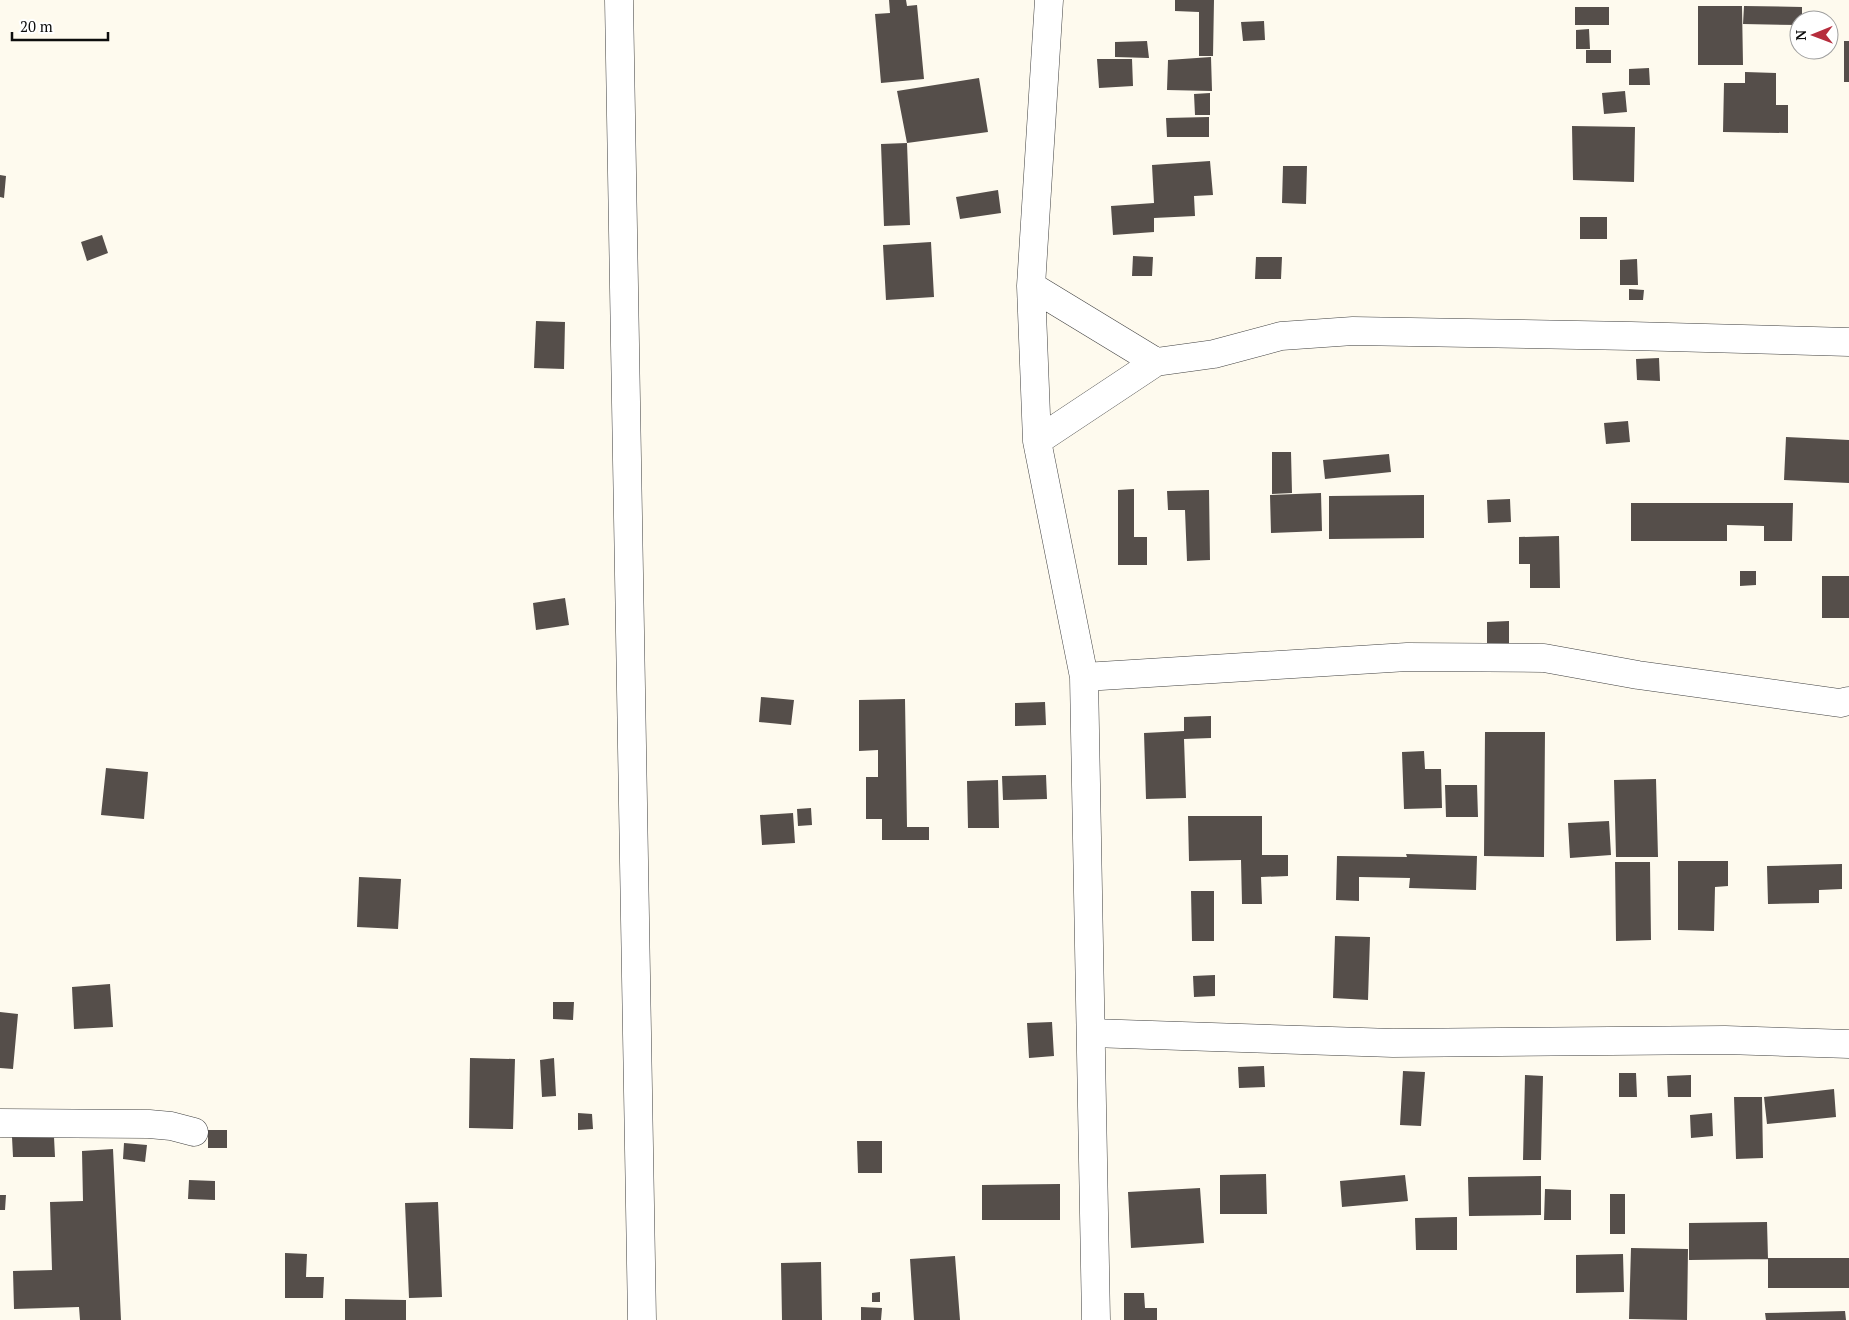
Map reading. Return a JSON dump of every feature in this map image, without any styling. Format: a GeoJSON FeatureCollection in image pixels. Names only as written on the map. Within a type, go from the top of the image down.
{"type":"FeatureCollection","features":[{"type":"Feature","properties":{"kind":"street"},"geometry":{"type":"LineString","coordinates":[[619,0],[642,1320]]}},
{"type":"Feature","properties":{"kind":"street"},"geometry":{"type":"LineString","coordinates":[[1049,0],[1031,286],[1037,441],[1084,677],[1096,1320]]}},
{"type":"Feature","properties":{"kind":"street"},"geometry":{"type":"LineString","coordinates":[[1031,286],[1156,362]]}},
{"type":"Feature","properties":{"kind":"street"},"geometry":{"type":"LineString","coordinates":[[1037,441],[1156,362],[1214,354],[1281,336],[1353,331],[1849,342]]}},
{"type":"Feature","properties":{"kind":"street"},"geometry":{"type":"LineString","coordinates":[[1084,677],[1407,657],[1544,658],[1638,674],[1840,703],[1849,701]]}},
{"type":"Feature","properties":{"kind":"street"},"geometry":{"type":"LineString","coordinates":[[1091,1034],[1393,1043],[1725,1040],[1849,1044]]}},
{"type":"Feature","properties":{"kind":"street"},"geometry":{"type":"LineString","coordinates":[[0,1123],[149,1124],[171,1126],[194,1132]]}},
{"type":"Feature","properties":{"kind":"building"},"geometry":{"type":"Polygon","coordinates":[[[889,0],[906,0],[907,6],[917,5],[924,79],[881,83],[875,14],[890,13],[889,0]]]}},
{"type":"Feature","properties":{"kind":"building"},"geometry":{"type":"Polygon","coordinates":[[[1175,0],[1214,0],[1213,56],[1199,56],[1199,12],[1175,11],[1175,0]]]}},
{"type":"Feature","properties":{"kind":"building"},"geometry":{"type":"Polygon","coordinates":[[[1698,6],[1742,6],[1743,65],[1698,65],[1698,6]]]}},
{"type":"Feature","properties":{"kind":"building"},"geometry":{"type":"Polygon","coordinates":[[[1744,6],[1802,7],[1802,10],[1789,10],[1789,25],[1743,24],[1744,6]]]}},
{"type":"Feature","properties":{"kind":"building"},"geometry":{"type":"Polygon","coordinates":[[[1575,7],[1609,7],[1609,25],[1575,25],[1575,7]]]}},
{"type":"Feature","properties":{"kind":"building"},"geometry":{"type":"Polygon","coordinates":[[[1264,21],[1265,40],[1243,41],[1241,22],[1264,21]]]}},
{"type":"Feature","properties":{"kind":"building"},"geometry":{"type":"Polygon","coordinates":[[[1589,29],[1590,49],[1576,49],[1576,30],[1589,29]]]}},
{"type":"Feature","properties":{"kind":"building"},"geometry":{"type":"Polygon","coordinates":[[[1147,41],[1149,58],[1115,57],[1115,42],[1147,41]]]}},
{"type":"Feature","properties":{"kind":"building"},"geometry":{"type":"Polygon","coordinates":[[[1844,41],[1849,41],[1849,82],[1844,82],[1844,41]]]}},
{"type":"Feature","properties":{"kind":"building"},"geometry":{"type":"Polygon","coordinates":[[[1586,50],[1611,50],[1611,63],[1586,63],[1586,50]]]}},
{"type":"Feature","properties":{"kind":"building"},"geometry":{"type":"Polygon","coordinates":[[[1211,57],[1212,91],[1167,90],[1168,60],[1211,57]]]}},
{"type":"Feature","properties":{"kind":"building"},"geometry":{"type":"Polygon","coordinates":[[[1097,59],[1132,59],[1133,86],[1099,88],[1097,59]]]}},
{"type":"Feature","properties":{"kind":"building"},"geometry":{"type":"Polygon","coordinates":[[[1649,68],[1650,85],[1629,85],[1629,69],[1649,68]]]}},
{"type":"Feature","properties":{"kind":"building"},"geometry":{"type":"Polygon","coordinates":[[[1745,72],[1776,73],[1776,105],[1788,105],[1788,133],[1723,132],[1724,83],[1745,83],[1745,72]]]}},
{"type":"Feature","properties":{"kind":"building"},"geometry":{"type":"Polygon","coordinates":[[[979,78],[988,132],[907,143],[897,91],[979,78]]]}},
{"type":"Feature","properties":{"kind":"building"},"geometry":{"type":"Polygon","coordinates":[[[1625,91],[1627,112],[1604,114],[1602,93],[1625,91]]]}},
{"type":"Feature","properties":{"kind":"building"},"geometry":{"type":"Polygon","coordinates":[[[1210,93],[1210,115],[1195,115],[1194,94],[1210,93]]]}},
{"type":"Feature","properties":{"kind":"building"},"geometry":{"type":"Polygon","coordinates":[[[1209,117],[1209,137],[1167,137],[1166,118],[1209,117]]]}},
{"type":"Feature","properties":{"kind":"building"},"geometry":{"type":"Polygon","coordinates":[[[1572,126],[1635,127],[1634,182],[1573,180],[1572,126]]]}},
{"type":"Feature","properties":{"kind":"building"},"geometry":{"type":"Polygon","coordinates":[[[907,143],[910,225],[884,226],[881,144],[907,143]]]}},
{"type":"Feature","properties":{"kind":"building"},"geometry":{"type":"Polygon","coordinates":[[[1210,161],[1213,195],[1194,196],[1195,216],[1154,218],[1154,232],[1113,235],[1111,206],[1154,203],[1152,165],[1210,161]]]}},
{"type":"Feature","properties":{"kind":"building"},"geometry":{"type":"Polygon","coordinates":[[[1283,166],[1307,166],[1306,204],[1282,203],[1283,166]]]}},
{"type":"Feature","properties":{"kind":"building"},"geometry":{"type":"Polygon","coordinates":[[[0,175],[6,176],[4,198],[0,197],[0,175]]]}},
{"type":"Feature","properties":{"kind":"building"},"geometry":{"type":"Polygon","coordinates":[[[998,190],[1001,213],[960,219],[956,197],[998,190]]]}},
{"type":"Feature","properties":{"kind":"building"},"geometry":{"type":"Polygon","coordinates":[[[1580,217],[1607,217],[1607,239],[1580,239],[1580,217]]]}},
{"type":"Feature","properties":{"kind":"building"},"geometry":{"type":"Polygon","coordinates":[[[102,235],[108,253],[87,261],[81,242],[102,235]]]}},
{"type":"Feature","properties":{"kind":"building"},"geometry":{"type":"Polygon","coordinates":[[[931,242],[934,297],[886,300],[883,245],[931,242]]]}},
{"type":"Feature","properties":{"kind":"building"},"geometry":{"type":"Polygon","coordinates":[[[1133,256],[1153,257],[1152,276],[1132,276],[1133,256]]]}},
{"type":"Feature","properties":{"kind":"building"},"geometry":{"type":"Polygon","coordinates":[[[1256,257],[1282,257],[1281,279],[1255,279],[1256,257]]]}},
{"type":"Feature","properties":{"kind":"building"},"geometry":{"type":"Polygon","coordinates":[[[1637,259],[1638,285],[1620,285],[1620,260],[1637,259]]]}},
{"type":"Feature","properties":{"kind":"building"},"geometry":{"type":"Polygon","coordinates":[[[1629,289],[1644,290],[1643,300],[1629,300],[1629,289]]]}},
{"type":"Feature","properties":{"kind":"building"},"geometry":{"type":"Polygon","coordinates":[[[536,321],[565,322],[564,369],[534,368],[536,321]]]}},
{"type":"Feature","properties":{"kind":"building"},"geometry":{"type":"Polygon","coordinates":[[[1659,358],[1660,381],[1637,380],[1636,359],[1659,358]]]}},
{"type":"Feature","properties":{"kind":"building"},"geometry":{"type":"Polygon","coordinates":[[[1628,421],[1630,442],[1606,444],[1604,423],[1628,421]]]}},
{"type":"Feature","properties":{"kind":"building"},"geometry":{"type":"Polygon","coordinates":[[[1786,437],[1849,440],[1849,483],[1784,480],[1786,437]]]}},
{"type":"Feature","properties":{"kind":"building"},"geometry":{"type":"Polygon","coordinates":[[[1272,452],[1291,452],[1292,493],[1272,494],[1272,452]]]}},
{"type":"Feature","properties":{"kind":"building"},"geometry":{"type":"Polygon","coordinates":[[[1389,454],[1391,472],[1325,479],[1323,460],[1389,454]]]}},
{"type":"Feature","properties":{"kind":"building"},"geometry":{"type":"Polygon","coordinates":[[[1134,489],[1134,537],[1147,537],[1147,565],[1118,565],[1118,490],[1134,489]]]}},
{"type":"Feature","properties":{"kind":"building"},"geometry":{"type":"Polygon","coordinates":[[[1209,490],[1210,560],[1187,561],[1185,510],[1168,510],[1167,491],[1209,490]]]}},
{"type":"Feature","properties":{"kind":"building"},"geometry":{"type":"Polygon","coordinates":[[[1321,493],[1322,531],[1271,533],[1270,495],[1321,493]]]}},
{"type":"Feature","properties":{"kind":"building"},"geometry":{"type":"Polygon","coordinates":[[[1424,495],[1424,538],[1329,539],[1329,496],[1424,495]]]}},
{"type":"Feature","properties":{"kind":"building"},"geometry":{"type":"Polygon","coordinates":[[[1510,499],[1511,522],[1488,523],[1487,500],[1510,499]]]}},
{"type":"Feature","properties":{"kind":"building"},"geometry":{"type":"Polygon","coordinates":[[[1631,503],[1793,503],[1792,541],[1764,541],[1764,526],[1727,525],[1727,541],[1631,541],[1631,503]]]}},
{"type":"Feature","properties":{"kind":"building"},"geometry":{"type":"Polygon","coordinates":[[[1559,536],[1560,588],[1530,588],[1530,564],[1519,564],[1519,537],[1559,536]]]}},
{"type":"Feature","properties":{"kind":"building"},"geometry":{"type":"Polygon","coordinates":[[[1740,571],[1756,571],[1756,585],[1740,586],[1740,571]]]}},
{"type":"Feature","properties":{"kind":"building"},"geometry":{"type":"Polygon","coordinates":[[[1822,576],[1849,576],[1849,618],[1822,618],[1822,576]]]}},
{"type":"Feature","properties":{"kind":"building"},"geometry":{"type":"Polygon","coordinates":[[[565,598],[569,625],[536,630],[533,603],[565,598]]]}},
{"type":"Feature","properties":{"kind":"building"},"geometry":{"type":"Polygon","coordinates":[[[1509,621],[1509,644],[1487,644],[1487,622],[1509,621]]]}},
{"type":"Feature","properties":{"kind":"building"},"geometry":{"type":"Polygon","coordinates":[[[761,697],[794,700],[791,725],[759,722],[761,697]]]}},
{"type":"Feature","properties":{"kind":"building"},"geometry":{"type":"Polygon","coordinates":[[[905,699],[907,827],[929,827],[929,840],[882,840],[882,819],[866,819],[866,777],[878,777],[878,750],[859,751],[859,700],[905,699]]]}},
{"type":"Feature","properties":{"kind":"building"},"geometry":{"type":"Polygon","coordinates":[[[1045,702],[1046,725],[1015,726],[1015,703],[1045,702]]]}},
{"type":"Feature","properties":{"kind":"building"},"geometry":{"type":"Polygon","coordinates":[[[1211,716],[1211,738],[1184,739],[1186,798],[1146,799],[1144,733],[1184,731],[1184,717],[1211,716]]]}},
{"type":"Feature","properties":{"kind":"building"},"geometry":{"type":"Polygon","coordinates":[[[1485,732],[1545,732],[1544,857],[1484,856],[1485,732]]]}},
{"type":"Feature","properties":{"kind":"building"},"geometry":{"type":"Polygon","coordinates":[[[1424,751],[1425,769],[1441,769],[1442,808],[1404,809],[1402,752],[1424,751]]]}},
{"type":"Feature","properties":{"kind":"building"},"geometry":{"type":"Polygon","coordinates":[[[106,768],[148,772],[144,819],[101,815],[106,768]]]}},
{"type":"Feature","properties":{"kind":"building"},"geometry":{"type":"Polygon","coordinates":[[[1046,775],[1047,799],[1003,800],[1002,776],[1046,775]]]}},
{"type":"Feature","properties":{"kind":"building"},"geometry":{"type":"Polygon","coordinates":[[[1656,779],[1658,857],[1616,857],[1614,780],[1656,779]]]}},
{"type":"Feature","properties":{"kind":"building"},"geometry":{"type":"Polygon","coordinates":[[[998,780],[999,828],[968,828],[967,781],[998,780]]]}},
{"type":"Feature","properties":{"kind":"building"},"geometry":{"type":"Polygon","coordinates":[[[1445,785],[1477,785],[1478,817],[1446,817],[1445,785]]]}},
{"type":"Feature","properties":{"kind":"building"},"geometry":{"type":"Polygon","coordinates":[[[811,808],[812,825],[798,826],[797,809],[811,808]]]}},
{"type":"Feature","properties":{"kind":"building"},"geometry":{"type":"Polygon","coordinates":[[[793,813],[795,843],[762,845],[760,815],[793,813]]]}},
{"type":"Feature","properties":{"kind":"building"},"geometry":{"type":"Polygon","coordinates":[[[1188,816],[1262,816],[1262,855],[1288,855],[1288,876],[1261,877],[1262,904],[1242,904],[1241,860],[1189,861],[1188,816]]]}},
{"type":"Feature","properties":{"kind":"building"},"geometry":{"type":"Polygon","coordinates":[[[1609,821],[1611,855],[1570,858],[1568,823],[1609,821]]]}},
{"type":"Feature","properties":{"kind":"building"},"geometry":{"type":"Polygon","coordinates":[[[1406,854],[1477,856],[1476,890],[1409,888],[1410,878],[1359,877],[1359,901],[1336,900],[1337,856],[1407,857],[1406,854]]]}},
{"type":"Feature","properties":{"kind":"building"},"geometry":{"type":"Polygon","coordinates":[[[1678,861],[1728,861],[1728,886],[1715,887],[1714,931],[1678,930],[1678,861]]]}},
{"type":"Feature","properties":{"kind":"building"},"geometry":{"type":"Polygon","coordinates":[[[1615,862],[1650,862],[1651,940],[1616,941],[1615,862]]]}},
{"type":"Feature","properties":{"kind":"building"},"geometry":{"type":"Polygon","coordinates":[[[1842,864],[1842,889],[1819,890],[1819,903],[1768,904],[1767,866],[1842,864]]]}},
{"type":"Feature","properties":{"kind":"building"},"geometry":{"type":"Polygon","coordinates":[[[359,877],[401,879],[398,929],[357,927],[359,877]]]}},
{"type":"Feature","properties":{"kind":"building"},"geometry":{"type":"Polygon","coordinates":[[[1191,891],[1214,891],[1214,941],[1192,941],[1191,891]]]}},
{"type":"Feature","properties":{"kind":"building"},"geometry":{"type":"Polygon","coordinates":[[[1335,936],[1370,937],[1368,1000],[1333,998],[1335,936]]]}},
{"type":"Feature","properties":{"kind":"building"},"geometry":{"type":"Polygon","coordinates":[[[1215,975],[1215,996],[1194,997],[1193,976],[1215,975]]]}},
{"type":"Feature","properties":{"kind":"building"},"geometry":{"type":"Polygon","coordinates":[[[110,984],[113,1027],[74,1029],[72,987],[110,984]]]}},
{"type":"Feature","properties":{"kind":"building"},"geometry":{"type":"Polygon","coordinates":[[[553,1002],[574,1002],[573,1020],[553,1019],[553,1002]]]}},
{"type":"Feature","properties":{"kind":"building"},"geometry":{"type":"Polygon","coordinates":[[[0,1012],[18,1014],[13,1069],[0,1068],[0,1012]]]}},
{"type":"Feature","properties":{"kind":"building"},"geometry":{"type":"Polygon","coordinates":[[[1052,1022],[1054,1056],[1029,1058],[1027,1023],[1052,1022]]]}},
{"type":"Feature","properties":{"kind":"building"},"geometry":{"type":"Polygon","coordinates":[[[470,1058],[515,1059],[513,1129],[469,1128],[470,1058]]]}},
{"type":"Feature","properties":{"kind":"building"},"geometry":{"type":"Polygon","coordinates":[[[554,1058],[556,1096],[542,1097],[540,1060],[554,1058]]]}},
{"type":"Feature","properties":{"kind":"building"},"geometry":{"type":"Polygon","coordinates":[[[1264,1066],[1265,1087],[1239,1088],[1238,1067],[1264,1066]]]}},
{"type":"Feature","properties":{"kind":"building"},"geometry":{"type":"Polygon","coordinates":[[[1403,1071],[1425,1072],[1421,1126],[1400,1125],[1403,1071]]]}},
{"type":"Feature","properties":{"kind":"building"},"geometry":{"type":"Polygon","coordinates":[[[1619,1073],[1636,1073],[1637,1097],[1619,1097],[1619,1073]]]}},
{"type":"Feature","properties":{"kind":"building"},"geometry":{"type":"Polygon","coordinates":[[[1525,1075],[1543,1076],[1541,1160],[1523,1160],[1525,1075]]]}},
{"type":"Feature","properties":{"kind":"building"},"geometry":{"type":"Polygon","coordinates":[[[1691,1075],[1691,1097],[1668,1097],[1667,1076],[1691,1075]]]}},
{"type":"Feature","properties":{"kind":"building"},"geometry":{"type":"Polygon","coordinates":[[[1834,1089],[1836,1117],[1767,1124],[1764,1097],[1834,1089]]]}},
{"type":"Feature","properties":{"kind":"building"},"geometry":{"type":"Polygon","coordinates":[[[1734,1097],[1762,1097],[1763,1158],[1736,1159],[1734,1097]]]}},
{"type":"Feature","properties":{"kind":"building"},"geometry":{"type":"Polygon","coordinates":[[[578,1113],[592,1114],[593,1129],[578,1130],[578,1113]]]}},
{"type":"Feature","properties":{"kind":"building"},"geometry":{"type":"Polygon","coordinates":[[[1712,1113],[1713,1136],[1691,1138],[1690,1115],[1712,1113]]]}},
{"type":"Feature","properties":{"kind":"building"},"geometry":{"type":"Polygon","coordinates":[[[208,1130],[227,1130],[227,1148],[208,1148],[208,1130]]]}},
{"type":"Feature","properties":{"kind":"building"},"geometry":{"type":"Polygon","coordinates":[[[12,1137],[54,1137],[55,1157],[13,1157],[12,1137]]]}},
{"type":"Feature","properties":{"kind":"building"},"geometry":{"type":"Polygon","coordinates":[[[857,1141],[882,1141],[882,1173],[858,1173],[857,1141]]]}},
{"type":"Feature","properties":{"kind":"building"},"geometry":{"type":"Polygon","coordinates":[[[124,1143],[147,1145],[145,1162],[123,1159],[124,1143]]]}},
{"type":"Feature","properties":{"kind":"building"},"geometry":{"type":"Polygon","coordinates":[[[113,1149],[121,1320],[80,1320],[79,1307],[14,1309],[13,1271],[52,1270],[50,1202],[83,1201],[82,1151],[113,1149]]]}},
{"type":"Feature","properties":{"kind":"building"},"geometry":{"type":"Polygon","coordinates":[[[1266,1174],[1267,1214],[1220,1214],[1220,1175],[1266,1174]]]}},
{"type":"Feature","properties":{"kind":"building"},"geometry":{"type":"Polygon","coordinates":[[[1405,1175],[1408,1201],[1342,1207],[1340,1181],[1405,1175]]]}},
{"type":"Feature","properties":{"kind":"building"},"geometry":{"type":"Polygon","coordinates":[[[1541,1176],[1541,1215],[1469,1216],[1468,1177],[1541,1176]]]}},
{"type":"Feature","properties":{"kind":"building"},"geometry":{"type":"Polygon","coordinates":[[[189,1180],[215,1181],[215,1200],[188,1199],[189,1180]]]}},
{"type":"Feature","properties":{"kind":"building"},"geometry":{"type":"Polygon","coordinates":[[[1060,1184],[1060,1220],[982,1220],[982,1185],[1060,1184]]]}},
{"type":"Feature","properties":{"kind":"building"},"geometry":{"type":"Polygon","coordinates":[[[1200,1188],[1204,1243],[1131,1248],[1128,1192],[1200,1188]]]}},
{"type":"Feature","properties":{"kind":"building"},"geometry":{"type":"Polygon","coordinates":[[[1545,1189],[1571,1190],[1571,1220],[1544,1220],[1545,1189]]]}},
{"type":"Feature","properties":{"kind":"building"},"geometry":{"type":"Polygon","coordinates":[[[1610,1194],[1625,1194],[1625,1234],[1610,1234],[1610,1194]]]}},
{"type":"Feature","properties":{"kind":"building"},"geometry":{"type":"Polygon","coordinates":[[[0,1195],[6,1195],[5,1210],[0,1210],[0,1195]]]}},
{"type":"Feature","properties":{"kind":"building"},"geometry":{"type":"Polygon","coordinates":[[[438,1202],[442,1297],[409,1298],[405,1203],[438,1202]]]}},
{"type":"Feature","properties":{"kind":"building"},"geometry":{"type":"Polygon","coordinates":[[[1457,1217],[1457,1250],[1416,1250],[1415,1218],[1457,1217]]]}},
{"type":"Feature","properties":{"kind":"building"},"geometry":{"type":"Polygon","coordinates":[[[1767,1222],[1768,1259],[1689,1260],[1689,1223],[1767,1222]]]}},
{"type":"Feature","properties":{"kind":"building"},"geometry":{"type":"Polygon","coordinates":[[[1631,1248],[1688,1249],[1687,1320],[1629,1319],[1631,1248]]]}},
{"type":"Feature","properties":{"kind":"building"},"geometry":{"type":"Polygon","coordinates":[[[285,1253],[307,1254],[306,1277],[324,1277],[323,1298],[285,1298],[285,1253]]]}},
{"type":"Feature","properties":{"kind":"building"},"geometry":{"type":"Polygon","coordinates":[[[1623,1254],[1624,1292],[1576,1293],[1576,1255],[1623,1254]]]}},
{"type":"Feature","properties":{"kind":"building"},"geometry":{"type":"Polygon","coordinates":[[[955,1256],[960,1320],[914,1320],[910,1259],[955,1256]]]}},
{"type":"Feature","properties":{"kind":"building"},"geometry":{"type":"Polygon","coordinates":[[[1768,1258],[1849,1258],[1849,1288],[1768,1288],[1768,1258]]]}},
{"type":"Feature","properties":{"kind":"building"},"geometry":{"type":"Polygon","coordinates":[[[821,1262],[822,1320],[782,1320],[781,1263],[821,1262]]]}},
{"type":"Feature","properties":{"kind":"building"},"geometry":{"type":"Polygon","coordinates":[[[880,1292],[880,1302],[872,1302],[872,1293],[880,1292]]]}},
{"type":"Feature","properties":{"kind":"building"},"geometry":{"type":"Polygon","coordinates":[[[1124,1293],[1144,1293],[1145,1308],[1157,1308],[1157,1320],[1124,1320],[1124,1293]]]}},
{"type":"Feature","properties":{"kind":"building"},"geometry":{"type":"Polygon","coordinates":[[[345,1299],[406,1300],[406,1320],[345,1320],[345,1299]]]}},
{"type":"Feature","properties":{"kind":"building"},"geometry":{"type":"Polygon","coordinates":[[[861,1307],[882,1308],[881,1320],[861,1320],[861,1307]]]}},
{"type":"Feature","properties":{"kind":"building"},"geometry":{"type":"Polygon","coordinates":[[[1845,1311],[1846,1320],[1766,1320],[1765,1313],[1845,1311]]]}}]}
